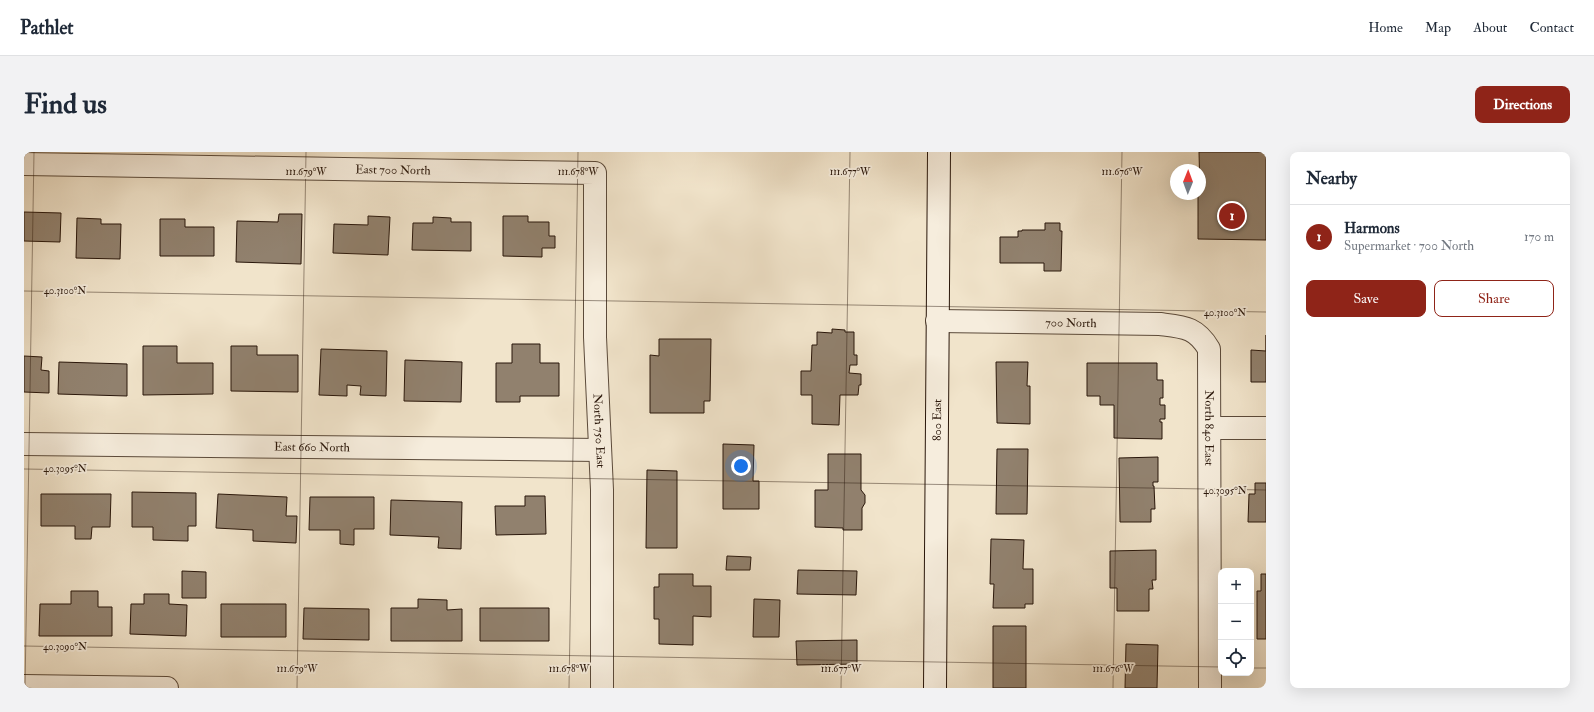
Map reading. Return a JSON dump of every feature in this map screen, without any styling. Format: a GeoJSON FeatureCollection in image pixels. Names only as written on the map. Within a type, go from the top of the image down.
{"type":"FeatureCollection","features":[{"type":"Feature","properties":{"kind":"street","name":"800 East"},"geometry":{"type":"LineString","coordinates":[[935,688],[939,152]]}},
{"type":"Feature","properties":{"kind":"street","name":"East 700 North"},"geometry":{"type":"LineString","coordinates":[[24,164],[324,160],[595,173]]}},
{"type":"Feature","properties":{"kind":"street","name":"North 750 East"},"geometry":{"type":"LineString","coordinates":[[595,173],[595,337],[602,490],[602,688]]}},
{"type":"Feature","properties":{"kind":"street","name":"700 North"},"geometry":{"type":"LineString","coordinates":[[937,321],[1160,324],[1180,326],[1191,330],[1202,337]]}},
{"type":"Feature","properties":{"kind":"street","name":"North 840 East"},"geometry":{"type":"LineString","coordinates":[[1202,337],[1209,349],[1210,688]]}},
{"type":"Feature","properties":{"kind":"street"},"geometry":{"type":"LineString","coordinates":[[1210,428],[1266,428]]}},
{"type":"Feature","properties":{"kind":"street","name":"East 660 North"},"geometry":{"type":"LineString","coordinates":[[24,444],[600,450]]}},
{"type":"Feature","properties":{"kind":"street"},"geometry":{"type":"LineString","coordinates":[[24,686],[167,688]]}},
{"type":"Feature","properties":{"kind":"building"},"geometry":{"type":"Polygon","coordinates":[[[1199,152],[1266,152],[1266,240],[1198,239],[1198,200],[1206,200],[1206,164],[1199,164],[1199,152]]]}},
{"type":"Feature","properties":{"kind":"building"},"geometry":{"type":"Polygon","coordinates":[[[24,212],[61,213],[60,242],[24,241],[24,212]]]}},
{"type":"Feature","properties":{"kind":"building"},"geometry":{"type":"Polygon","coordinates":[[[279,214],[302,214],[301,264],[236,262],[237,221],[278,222],[279,214]]]}},
{"type":"Feature","properties":{"kind":"building"},"geometry":{"type":"Polygon","coordinates":[[[368,216],[390,217],[388,255],[333,253],[334,224],[368,225],[368,216]]]}},
{"type":"Feature","properties":{"kind":"building"},"geometry":{"type":"Polygon","coordinates":[[[503,216],[528,216],[528,222],[549,222],[549,236],[555,236],[555,248],[542,248],[542,257],[503,256],[503,216]]]}},
{"type":"Feature","properties":{"kind":"building"},"geometry":{"type":"Polygon","coordinates":[[[433,217],[451,218],[451,222],[471,222],[471,251],[412,250],[413,223],[433,223],[433,217]]]}},
{"type":"Feature","properties":{"kind":"building"},"geometry":{"type":"Polygon","coordinates":[[[77,218],[101,219],[101,224],[121,224],[120,259],[76,258],[77,218]]]}},
{"type":"Feature","properties":{"kind":"building"},"geometry":{"type":"Polygon","coordinates":[[[160,219],[185,219],[185,227],[214,227],[214,256],[160,256],[160,219]]]}},
{"type":"Feature","properties":{"kind":"building"},"geometry":{"type":"Polygon","coordinates":[[[1045,223],[1060,223],[1060,231],[1062,231],[1061,271],[1044,271],[1044,263],[1000,263],[1000,237],[1018,237],[1018,231],[1022,230],[1045,230],[1045,223]]]}},
{"type":"Feature","properties":{"kind":"building"},"geometry":{"type":"Polygon","coordinates":[[[832,329],[845,330],[845,332],[854,332],[854,355],[857,355],[857,365],[850,365],[849,373],[861,374],[861,385],[859,385],[858,395],[840,395],[839,425],[812,424],[812,395],[801,395],[801,371],[811,371],[812,345],[817,345],[817,332],[832,333],[832,329]]]}},
{"type":"Feature","properties":{"kind":"building"},"geometry":{"type":"Polygon","coordinates":[[[659,339],[711,339],[710,401],[704,401],[704,413],[650,413],[650,355],[659,356],[659,339]]]}},
{"type":"Feature","properties":{"kind":"building"},"geometry":{"type":"Polygon","coordinates":[[[512,344],[540,344],[540,363],[559,363],[559,396],[520,396],[520,402],[496,402],[496,363],[512,363],[512,344]]]}},
{"type":"Feature","properties":{"kind":"building"},"geometry":{"type":"Polygon","coordinates":[[[143,346],[177,346],[177,363],[213,363],[213,394],[143,395],[143,346]]]}},
{"type":"Feature","properties":{"kind":"building"},"geometry":{"type":"Polygon","coordinates":[[[231,346],[257,346],[257,355],[298,355],[298,392],[231,391],[231,346]]]}},
{"type":"Feature","properties":{"kind":"building"},"geometry":{"type":"Polygon","coordinates":[[[321,349],[387,351],[386,396],[360,395],[361,386],[347,385],[347,396],[319,395],[321,349]]]}},
{"type":"Feature","properties":{"kind":"building"},"geometry":{"type":"Polygon","coordinates":[[[1251,350],[1266,351],[1266,382],[1251,382],[1251,350]]]}},
{"type":"Feature","properties":{"kind":"building"},"geometry":{"type":"Polygon","coordinates":[[[24,356],[42,357],[41,370],[49,371],[49,393],[24,392],[24,356]]]}},
{"type":"Feature","properties":{"kind":"building"},"geometry":{"type":"Polygon","coordinates":[[[405,360],[462,362],[461,402],[404,401],[405,360]]]}},
{"type":"Feature","properties":{"kind":"building"},"geometry":{"type":"Polygon","coordinates":[[[59,362],[127,364],[127,396],[58,394],[59,362]]]}},
{"type":"Feature","properties":{"kind":"building"},"geometry":{"type":"Polygon","coordinates":[[[996,362],[1028,362],[1027,386],[1030,386],[1030,424],[997,423],[996,362]]]}},
{"type":"Feature","properties":{"kind":"building"},"geometry":{"type":"Polygon","coordinates":[[[1087,363],[1157,363],[1157,380],[1163,380],[1163,398],[1160,398],[1160,405],[1165,405],[1165,419],[1160,419],[1160,422],[1162,422],[1162,439],[1114,438],[1114,405],[1100,405],[1100,396],[1087,396],[1087,363]]]}},
{"type":"Feature","properties":{"kind":"building"},"geometry":{"type":"Polygon","coordinates":[[[723,444],[754,445],[753,481],[759,481],[759,509],[723,509],[723,444]]]}},
{"type":"Feature","properties":{"kind":"building"},"geometry":{"type":"Polygon","coordinates":[[[997,449],[1028,449],[1027,514],[996,514],[997,449]]]}},
{"type":"Feature","properties":{"kind":"building"},"geometry":{"type":"Polygon","coordinates":[[[828,454],[861,454],[861,490],[865,495],[865,503],[862,508],[862,530],[843,530],[843,528],[815,527],[815,490],[828,490],[828,454]]]}},
{"type":"Feature","properties":{"kind":"building"},"geometry":{"type":"Polygon","coordinates":[[[1158,457],[1158,482],[1153,482],[1155,509],[1151,509],[1151,522],[1120,522],[1119,458],[1158,457]]]}},
{"type":"Feature","properties":{"kind":"building"},"geometry":{"type":"Polygon","coordinates":[[[647,470],[677,471],[677,548],[646,548],[647,470]]]}},
{"type":"Feature","properties":{"kind":"building"},"geometry":{"type":"Polygon","coordinates":[[[1255,483],[1266,483],[1266,522],[1248,522],[1249,494],[1255,494],[1255,483]]]}},
{"type":"Feature","properties":{"kind":"building"},"geometry":{"type":"Polygon","coordinates":[[[132,492],[196,493],[196,526],[188,526],[188,541],[153,540],[153,527],[132,527],[132,492]]]}},
{"type":"Feature","properties":{"kind":"building"},"geometry":{"type":"Polygon","coordinates":[[[41,494],[111,494],[110,527],[92,527],[91,539],[75,539],[75,526],[41,526],[41,494]]]}},
{"type":"Feature","properties":{"kind":"building"},"geometry":{"type":"Polygon","coordinates":[[[218,494],[287,497],[286,516],[297,516],[296,543],[253,541],[253,530],[216,528],[218,494]]]}},
{"type":"Feature","properties":{"kind":"building"},"geometry":{"type":"Polygon","coordinates":[[[525,496],[545,496],[546,534],[496,535],[495,506],[525,506],[525,496]]]}},
{"type":"Feature","properties":{"kind":"building"},"geometry":{"type":"Polygon","coordinates":[[[310,497],[374,497],[374,529],[354,529],[354,545],[340,544],[340,530],[309,530],[310,497]]]}},
{"type":"Feature","properties":{"kind":"building"},"geometry":{"type":"Polygon","coordinates":[[[391,500],[462,502],[461,549],[438,548],[439,537],[390,535],[391,500]]]}},
{"type":"Feature","properties":{"kind":"building"},"geometry":{"type":"Polygon","coordinates":[[[991,539],[1024,540],[1023,569],[1033,569],[1033,604],[1025,604],[1025,608],[993,608],[994,584],[990,584],[991,539]]]}},
{"type":"Feature","properties":{"kind":"building"},"geometry":{"type":"Polygon","coordinates":[[[1156,550],[1156,580],[1152,580],[1153,589],[1149,589],[1149,611],[1117,611],[1117,588],[1110,588],[1110,551],[1156,550]]]}},
{"type":"Feature","properties":{"kind":"building"},"geometry":{"type":"Polygon","coordinates":[[[727,556],[751,557],[750,570],[726,570],[727,556]]]}},
{"type":"Feature","properties":{"kind":"building"},"geometry":{"type":"Polygon","coordinates":[[[798,570],[857,571],[856,595],[797,594],[798,570]]]}},
{"type":"Feature","properties":{"kind":"building"},"geometry":{"type":"Polygon","coordinates":[[[182,571],[206,572],[206,598],[182,598],[182,571]]]}},
{"type":"Feature","properties":{"kind":"building"},"geometry":{"type":"Polygon","coordinates":[[[659,574],[693,574],[693,586],[711,586],[711,617],[693,616],[693,645],[659,644],[659,619],[654,619],[654,587],[659,587],[659,574]]]}},
{"type":"Feature","properties":{"kind":"building"},"geometry":{"type":"Polygon","coordinates":[[[1261,574],[1266,574],[1266,639],[1257,639],[1257,591],[1261,591],[1261,574]]]}},
{"type":"Feature","properties":{"kind":"building"},"geometry":{"type":"Polygon","coordinates":[[[71,591],[98,591],[98,607],[112,607],[112,636],[39,636],[40,604],[71,604],[71,591]]]}},
{"type":"Feature","properties":{"kind":"building"},"geometry":{"type":"Polygon","coordinates":[[[144,594],[169,594],[169,604],[187,605],[186,636],[130,634],[131,604],[144,604],[144,594]]]}},
{"type":"Feature","properties":{"kind":"building"},"geometry":{"type":"Polygon","coordinates":[[[418,599],[447,600],[447,610],[462,609],[462,641],[391,641],[391,608],[418,608],[418,599]]]}},
{"type":"Feature","properties":{"kind":"building"},"geometry":{"type":"Polygon","coordinates":[[[754,599],[780,600],[779,637],[753,637],[754,599]]]}},
{"type":"Feature","properties":{"kind":"building"},"geometry":{"type":"Polygon","coordinates":[[[221,604],[286,604],[286,637],[221,637],[221,604]]]}},
{"type":"Feature","properties":{"kind":"building"},"geometry":{"type":"Polygon","coordinates":[[[304,608],[369,609],[369,640],[303,639],[304,608]]]}},
{"type":"Feature","properties":{"kind":"building"},"geometry":{"type":"Polygon","coordinates":[[[480,608],[549,608],[549,641],[480,641],[480,608]]]}},
{"type":"Feature","properties":{"kind":"building"},"geometry":{"type":"Polygon","coordinates":[[[993,626],[1026,626],[1026,688],[993,688],[993,626]]]}},
{"type":"Feature","properties":{"kind":"building"},"geometry":{"type":"Polygon","coordinates":[[[857,640],[857,664],[797,665],[796,641],[857,640]]]}},
{"type":"Feature","properties":{"kind":"building"},"geometry":{"type":"Polygon","coordinates":[[[1126,644],[1158,645],[1157,688],[1125,688],[1126,644]]]}},
{"type":"Feature","properties":{"kind":"place","name":"Harmons"},"geometry":{"type":"Point","coordinates":[1232,216]}}]}
